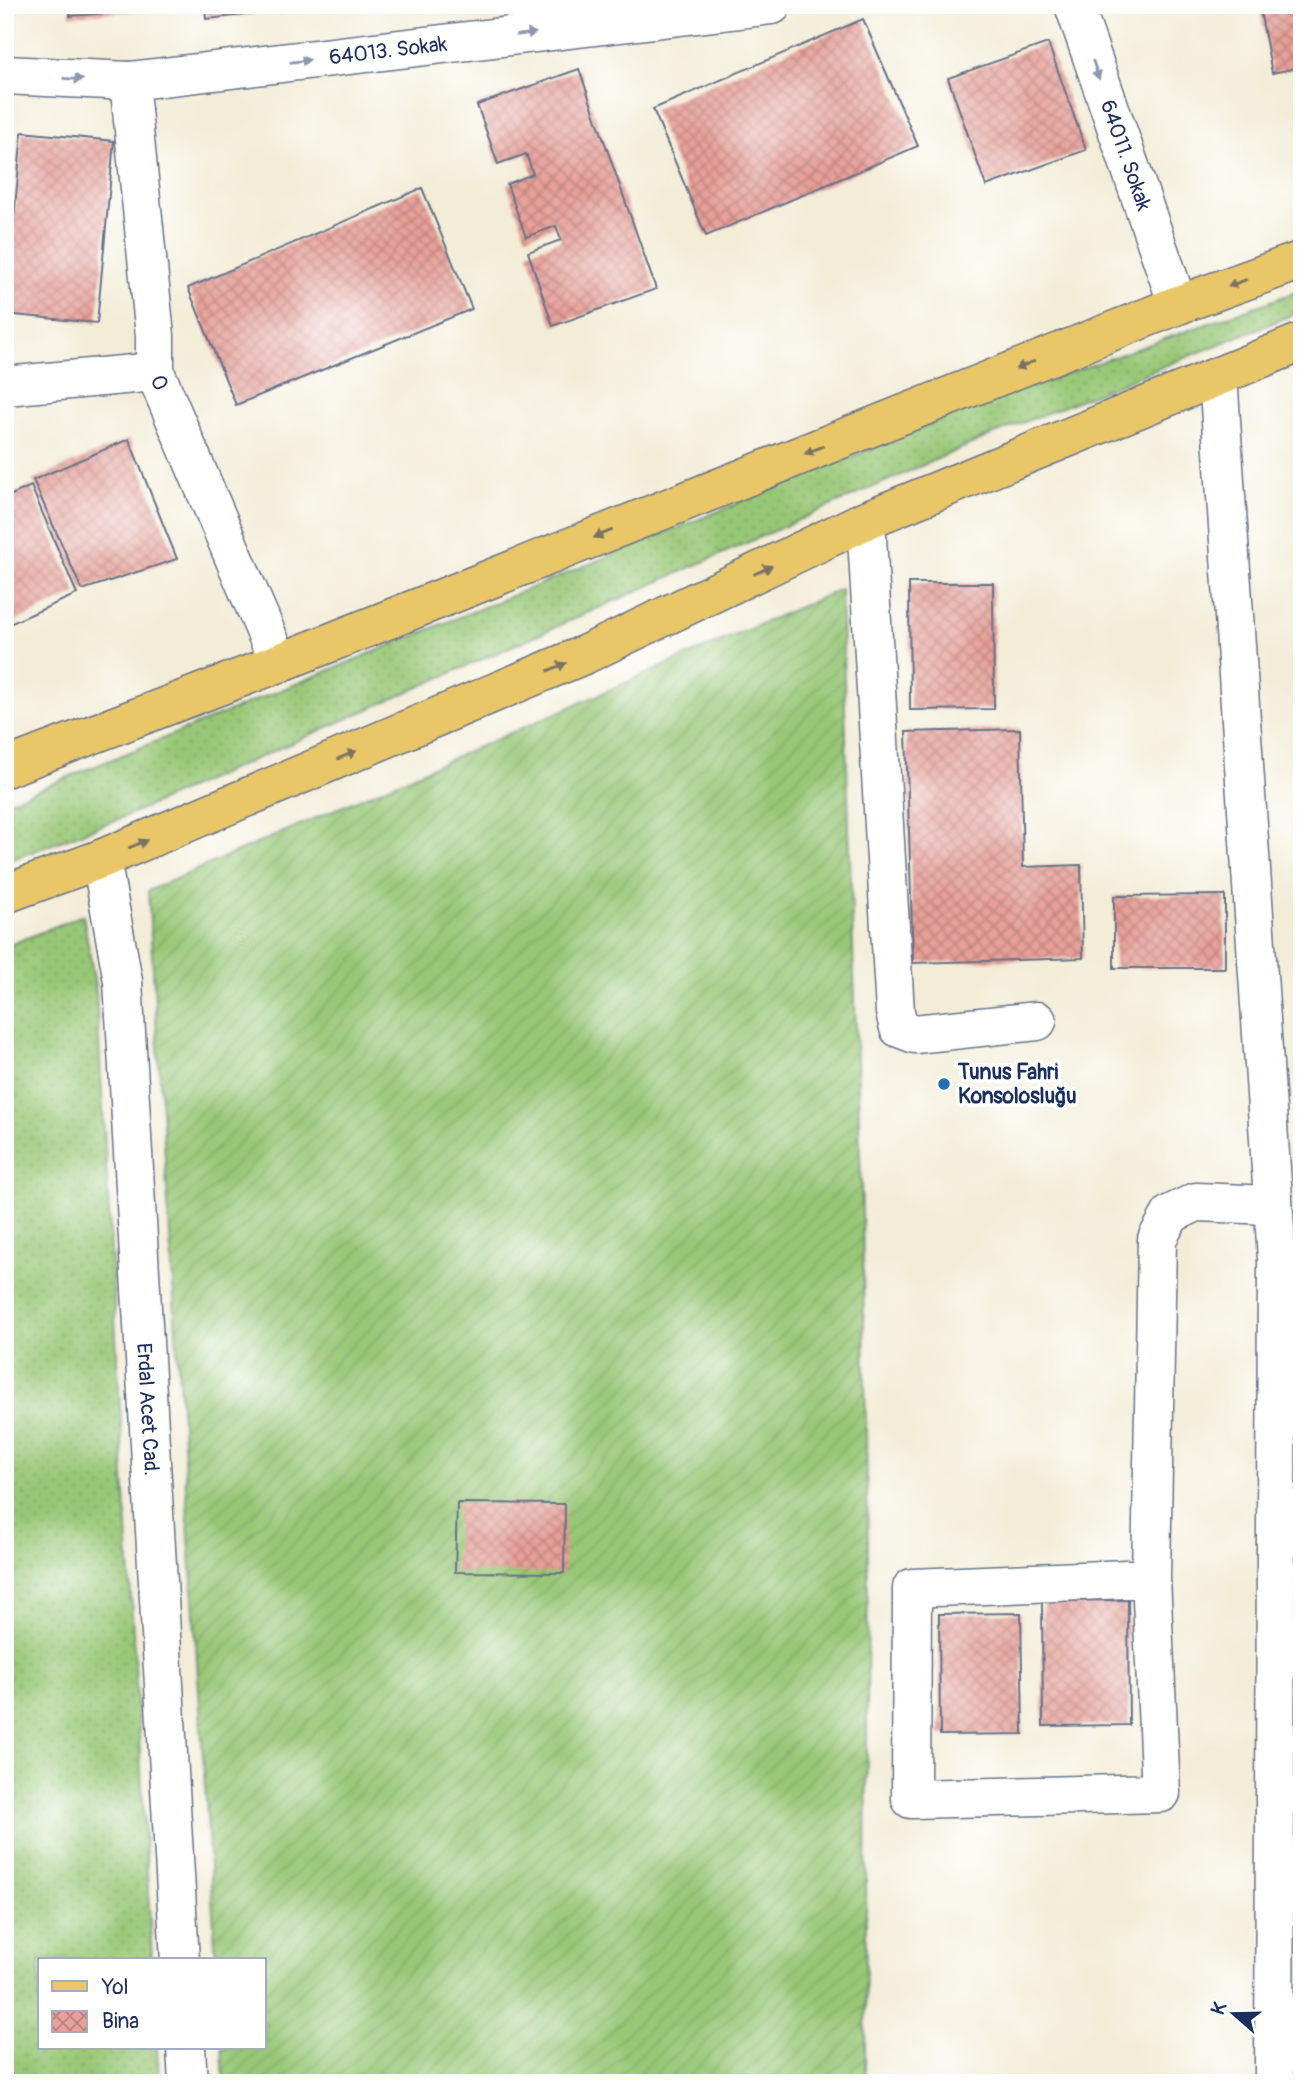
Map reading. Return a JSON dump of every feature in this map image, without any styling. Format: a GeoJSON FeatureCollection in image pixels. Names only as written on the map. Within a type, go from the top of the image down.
{"type":"FeatureCollection","features":[{"type":"Feature","properties":{"kind":"main road"},"geometry":{"type":"LineString","coordinates":[[5,768],[279,663],[1178,304],[1302,260]]}},
{"type":"Feature","properties":{"kind":"main road"},"geometry":{"type":"LineString","coordinates":[[5,894],[101,859],[586,654],[866,520],[1302,342]]}},
{"type":"Feature","properties":{"kind":"street","name":"64013. Sokak"},"geometry":{"type":"LineString","coordinates":[[5,75],[129,82],[772,5]]}},
{"type":"Feature","properties":{"kind":"street","name":"64011. Sokak"},"geometry":{"type":"LineString","coordinates":[[1074,5],[1178,304]]}},
{"type":"Feature","properties":{"kind":"street","name":"0"},"geometry":{"type":"LineString","coordinates":[[129,82],[155,335],[155,372],[279,663]]}},
{"type":"Feature","properties":{"kind":"street"},"geometry":{"type":"LineString","coordinates":[[5,386],[155,372]]}},
{"type":"Feature","properties":{"kind":"street"},"geometry":{"type":"LineString","coordinates":[[1217,376],[1273,1205],[1290,1258],[1288,1984],[1274,2083]]}},
{"type":"Feature","properties":{"kind":"street"},"geometry":{"type":"LineString","coordinates":[[866,520],[895,1012],[899,1028],[915,1034],[1037,1021]]}},
{"type":"Feature","properties":{"kind":"street","name":"Erdal Acet Cad."},"geometry":{"type":"LineString","coordinates":[[101,859],[123,981],[180,1958]]}},
{"type":"Feature","properties":{"kind":"street"},"geometry":{"type":"LineString","coordinates":[[1151,1578],[912,1588],[911,1799],[1161,1793],[1151,1578],[1157,1239],[1171,1214],[1196,1202],[1273,1205]]}},
{"type":"Feature","properties":{"kind":"street"},"geometry":{"type":"LineString","coordinates":[[186,2050],[188,2083]]}},
{"type":"Feature","properties":{"kind":"green space"},"geometry":{"type":"Polygon","coordinates":[[[1302,290],[1302,311],[987,437],[126,816],[5,862],[5,803],[973,407],[1302,290]]]}},
{"type":"Feature","properties":{"kind":"green space"},"geometry":{"type":"Polygon","coordinates":[[[841,589],[862,1212],[868,1542],[865,2083],[224,2083],[222,2050],[266,2050],[266,1958],[216,1958],[148,891],[841,589]]]}},
{"type":"Feature","properties":{"kind":"green space"},"geometry":{"type":"Polygon","coordinates":[[[83,915],[96,991],[152,1958],[38,1958],[38,2050],[157,2050],[159,2083],[5,2083],[5,947],[83,915]]]}},
{"type":"Feature","properties":{"kind":"building"},"geometry":{"type":"Polygon","coordinates":[[[70,5],[149,5],[150,10],[70,16],[70,5]]]}},
{"type":"Feature","properties":{"kind":"building"},"geometry":{"type":"Polygon","coordinates":[[[205,5],[281,5],[282,11],[206,19],[205,5]]]}},
{"type":"Feature","properties":{"kind":"building"},"geometry":{"type":"Polygon","coordinates":[[[1259,5],[1302,5],[1302,67],[1272,73],[1259,5]]]}},
{"type":"Feature","properties":{"kind":"building"},"geometry":{"type":"Polygon","coordinates":[[[863,19],[918,146],[706,236],[653,109],[863,19]]]}},
{"type":"Feature","properties":{"kind":"building"},"geometry":{"type":"Polygon","coordinates":[[[1048,43],[1086,150],[986,186],[948,78],[1048,43]]]}},
{"type":"Feature","properties":{"kind":"building"},"geometry":{"type":"Polygon","coordinates":[[[579,69],[656,289],[553,326],[528,252],[561,240],[556,226],[526,237],[507,184],[533,174],[526,154],[498,164],[477,105],[579,69]]]}},
{"type":"Feature","properties":{"kind":"building"},"geometry":{"type":"Polygon","coordinates":[[[22,132],[114,141],[97,323],[5,314],[22,132]]]}},
{"type":"Feature","properties":{"kind":"building"},"geometry":{"type":"Polygon","coordinates":[[[422,188],[472,309],[236,405],[188,288],[422,188]]]}},
{"type":"Feature","properties":{"kind":"building"},"geometry":{"type":"Polygon","coordinates":[[[129,439],[177,559],[82,590],[33,480],[129,439]]]}},
{"type":"Feature","properties":{"kind":"building"},"geometry":{"type":"Polygon","coordinates":[[[31,486],[77,594],[5,626],[5,498],[31,486]]]}},
{"type":"Feature","properties":{"kind":"building"},"geometry":{"type":"Polygon","coordinates":[[[909,583],[993,583],[994,709],[910,710],[909,583]]]}},
{"type":"Feature","properties":{"kind":"building"},"geometry":{"type":"Polygon","coordinates":[[[1020,729],[1023,867],[1081,865],[1083,958],[913,963],[906,732],[1020,729]]]}},
{"type":"Feature","properties":{"kind":"building"},"geometry":{"type":"Polygon","coordinates":[[[1225,895],[1225,968],[1114,968],[1114,896],[1225,895]]]}},
{"type":"Feature","properties":{"kind":"building"},"geometry":{"type":"Polygon","coordinates":[[[457,1503],[565,1504],[564,1573],[455,1572],[457,1503]]]}},
{"type":"Feature","properties":{"kind":"building"},"geometry":{"type":"Polygon","coordinates":[[[1128,1600],[1129,1725],[1043,1726],[1042,1601],[1128,1600]]]}},
{"type":"Feature","properties":{"kind":"building"},"geometry":{"type":"Polygon","coordinates":[[[1021,1613],[1023,1734],[940,1735],[939,1614],[1021,1613]]]}},
{"type":"Feature","properties":{"kind":"place","name":"Tunus Fahri Konsolosluğu"},"geometry":{"type":"Point","coordinates":[944,1084]}}]}
